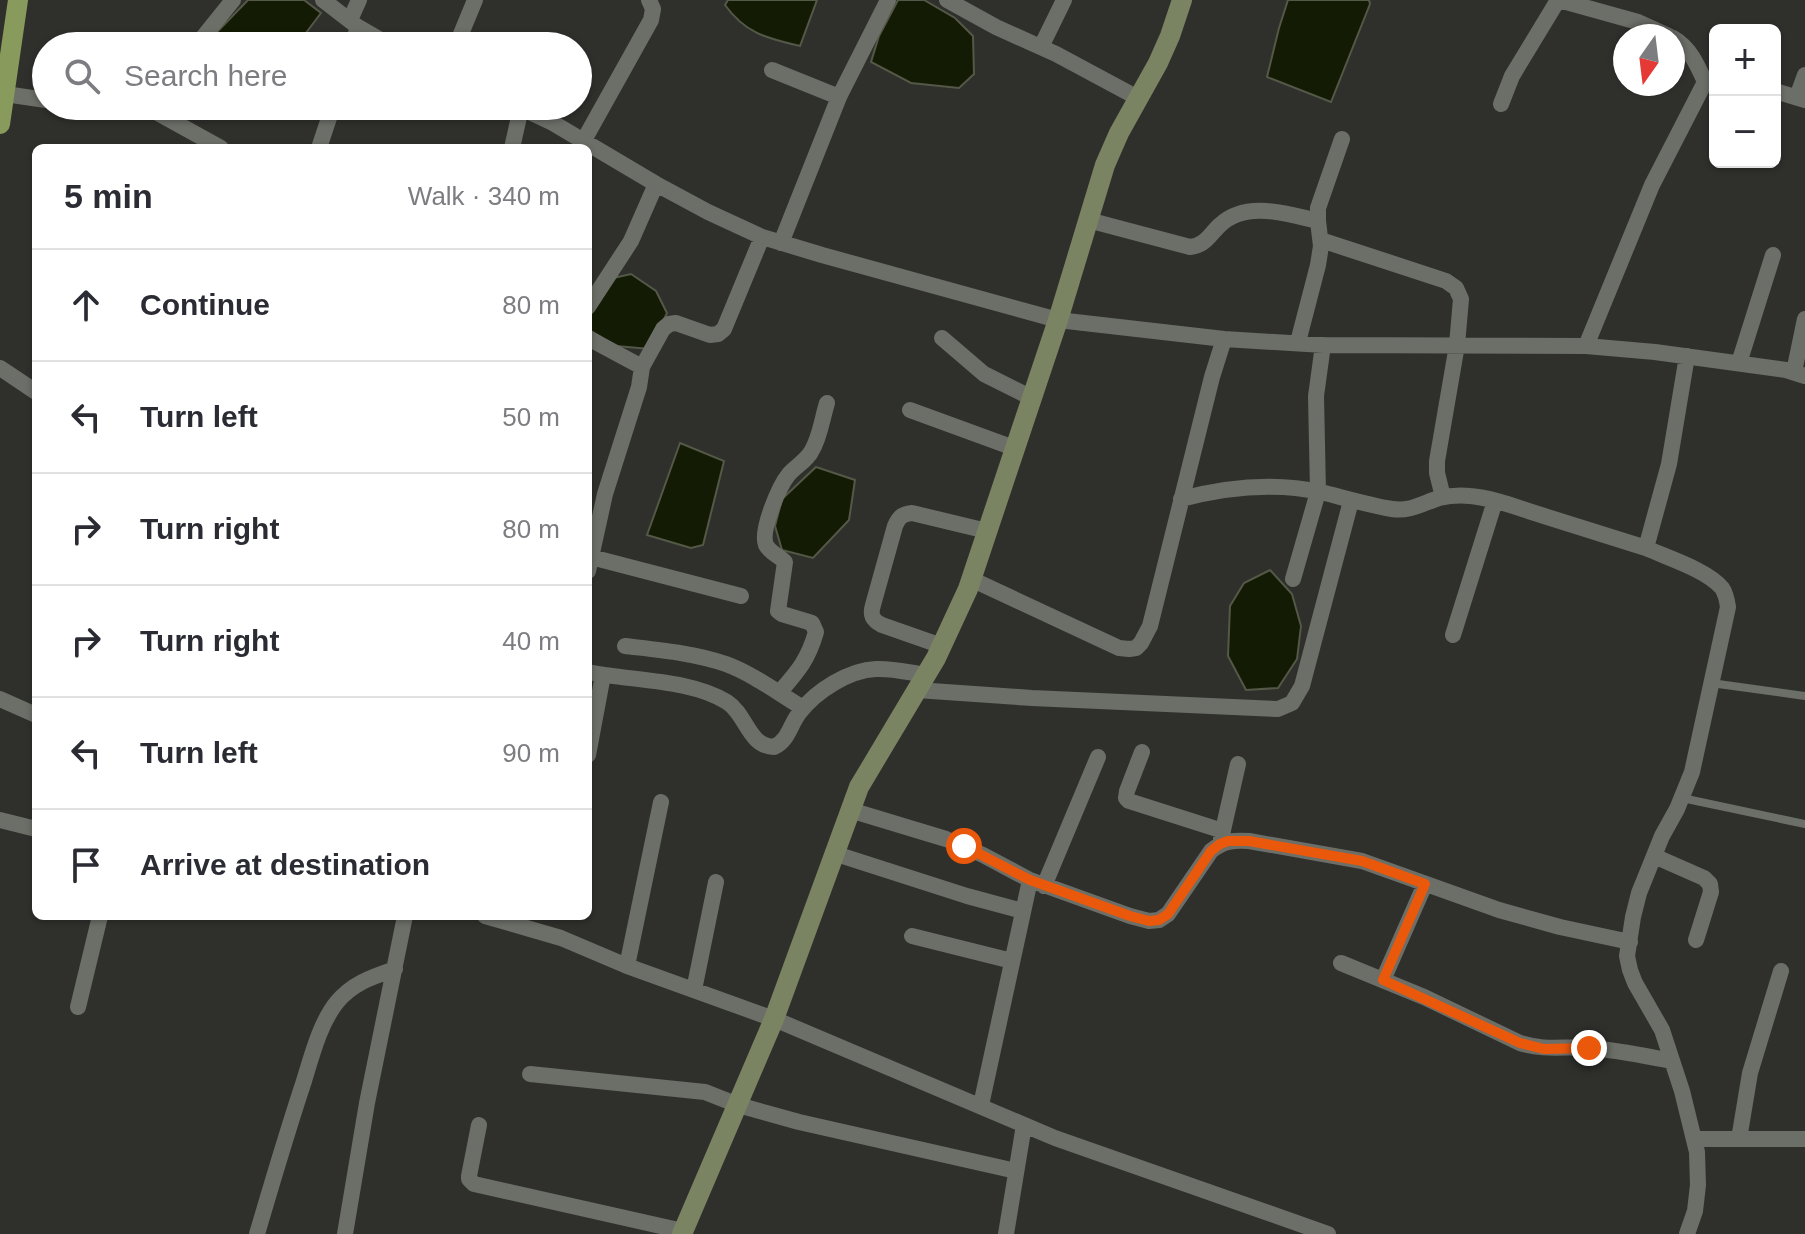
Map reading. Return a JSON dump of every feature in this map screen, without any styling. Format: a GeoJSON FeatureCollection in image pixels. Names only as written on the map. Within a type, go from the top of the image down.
{"type":"FeatureCollection","features":[{"type":"Feature","properties":{"kind":"main road"},"geometry":{"type":"LineString","coordinates":[[0,124],[18,0]]}},
{"type":"Feature","properties":{"kind":"street"},"geometry":{"type":"LineString","coordinates":[[207,32],[233,0]]}},
{"type":"Feature","properties":{"kind":"street"},"geometry":{"type":"LineString","coordinates":[[323,0],[367,32]]}},
{"type":"Feature","properties":{"kind":"street"},"geometry":{"type":"LineString","coordinates":[[353,32],[359,0]]}},
{"type":"Feature","properties":{"kind":"street"},"geometry":{"type":"LineString","coordinates":[[462,32],[475,0]]}},
{"type":"Feature","properties":{"kind":"street"},"geometry":{"type":"LineString","coordinates":[[584,140],[651,20],[653,9],[649,0]]}},
{"type":"Feature","properties":{"kind":"street"},"geometry":{"type":"LineString","coordinates":[[781,243],[839,97],[888,0]]}},
{"type":"Feature","properties":{"kind":"street"},"geometry":{"type":"LineString","coordinates":[[947,0],[1138,98]]}},
{"type":"Feature","properties":{"kind":"street"},"geometry":{"type":"LineString","coordinates":[[1041,47],[1064,0]]}},
{"type":"Feature","properties":{"kind":"street"},"geometry":{"type":"LineString","coordinates":[[479,1125],[469,1176],[474,1184],[682,1232],[774,1019],[859,787],[942,646],[971,579],[1058,320],[1105,165],[1158,63],[1182,0]]}},
{"type":"Feature","properties":{"kind":"street"},"geometry":{"type":"LineString","coordinates":[[1501,104],[1512,76],[1558,0],[1642,24]]}},
{"type":"Feature","properties":{"kind":"street"},"geometry":{"type":"LineString","coordinates":[[1685,46],[1709,81]]}},
{"type":"Feature","properties":{"kind":"street"},"geometry":{"type":"LineString","coordinates":[[772,70],[839,97]]}},
{"type":"Feature","properties":{"kind":"street"},"geometry":{"type":"LineString","coordinates":[[1781,93],[1801,98],[1805,75]]}},
{"type":"Feature","properties":{"kind":"street"},"geometry":{"type":"LineString","coordinates":[[1586,346],[1652,185],[1709,84]]}},
{"type":"Feature","properties":{"kind":"street"},"geometry":{"type":"LineString","coordinates":[[5,94],[32,98]]}},
{"type":"Feature","properties":{"kind":"street"},"geometry":{"type":"LineString","coordinates":[[170,120],[214,144]]}},
{"type":"Feature","properties":{"kind":"street"},"geometry":{"type":"LineString","coordinates":[[320,144],[328,120]]}},
{"type":"Feature","properties":{"kind":"street"},"geometry":{"type":"LineString","coordinates":[[513,144],[517,120]]}},
{"type":"Feature","properties":{"kind":"street"},"geometry":{"type":"LineString","coordinates":[[545,120],[591,144]]}},
{"type":"Feature","properties":{"kind":"street"},"geometry":{"type":"LineString","coordinates":[[1298,342],[1318,265],[1321,240],[1318,208],[1342,139]]}},
{"type":"Feature","properties":{"kind":"street"},"geometry":{"type":"LineString","coordinates":[[592,145],[656,184],[762,237],[1058,320],[1224,339],[1323,345],[1586,346],[1687,356],[1800,374],[1805,319]]}},
{"type":"Feature","properties":{"kind":"street"},"geometry":{"type":"LineString","coordinates":[[592,301],[631,241],[656,184]]}},
{"type":"Feature","properties":{"kind":"street"},"geometry":{"type":"LineString","coordinates":[[1088,220],[1190,247],[1202,245],[1221,223],[1242,214],[1273,211],[1318,221]]}},
{"type":"Feature","properties":{"kind":"street"},"geometry":{"type":"LineString","coordinates":[[592,555],[605,494],[639,387],[642,367],[663,329],[669,324],[676,323],[710,335],[724,329],[762,237]]}},
{"type":"Feature","properties":{"kind":"street"},"geometry":{"type":"LineString","coordinates":[[1321,240],[1452,285],[1459,294],[1457,345],[1439,447],[1437,473],[1443,497]]}},
{"type":"Feature","properties":{"kind":"street"},"geometry":{"type":"LineString","coordinates":[[1739,363],[1773,255]]}},
{"type":"Feature","properties":{"kind":"street"},"geometry":{"type":"LineString","coordinates":[[942,338],[984,374],[1032,398]]}},
{"type":"Feature","properties":{"kind":"street"},"geometry":{"type":"LineString","coordinates":[[971,579],[1119,648],[1136,648],[1150,626],[1224,339]]}},
{"type":"Feature","properties":{"kind":"street"},"geometry":{"type":"LineString","coordinates":[[592,340],[642,367]]}},
{"type":"Feature","properties":{"kind":"street"},"geometry":{"type":"LineString","coordinates":[[1293,579],[1318,492],[1316,396],[1323,345]]}},
{"type":"Feature","properties":{"kind":"street"},"geometry":{"type":"LineString","coordinates":[[1646,548],[1669,464],[1687,356]]}},
{"type":"Feature","properties":{"kind":"street"},"geometry":{"type":"LineString","coordinates":[[0,368],[32,389]]}},
{"type":"Feature","properties":{"kind":"street"},"geometry":{"type":"LineString","coordinates":[[779,693],[810,653],[816,632],[812,623],[778,611],[785,562],[767,547],[767,528],[783,483],[813,449],[827,403]]}},
{"type":"Feature","properties":{"kind":"street"},"geometry":{"type":"LineString","coordinates":[[910,410],[1014,448]]}},
{"type":"Feature","properties":{"kind":"street"},"geometry":{"type":"LineString","coordinates":[[1181,499],[1216,490],[1280,487],[1318,492],[1397,510],[1412,509],[1443,497],[1468,496],[1495,501],[1646,548],[1702,573],[1722,588],[1728,607],[1692,772],[1639,893],[1627,956],[1630,970],[1662,1030],[1697,1152],[1695,1211],[1687,1234]]}},
{"type":"Feature","properties":{"kind":"street"},"geometry":{"type":"LineString","coordinates":[[592,714],[596,673],[683,685],[725,701],[736,709],[761,744],[774,747],[785,740],[803,708],[834,683],[873,669],[890,669],[922,683],[1032,698],[1278,709],[1292,703],[1302,686],[1351,501]]}},
{"type":"Feature","properties":{"kind":"street"},"geometry":{"type":"LineString","coordinates":[[1453,635],[1495,501]]}},
{"type":"Feature","properties":{"kind":"street"},"geometry":{"type":"LineString","coordinates":[[942,646],[882,625],[872,616],[895,526],[899,518],[912,513],[987,531]]}},
{"type":"Feature","properties":{"kind":"street"},"geometry":{"type":"LineString","coordinates":[[592,564],[741,596]]}},
{"type":"Feature","properties":{"kind":"street"},"geometry":{"type":"LineString","coordinates":[[625,646],[675,652],[725,664],[803,708]]}},
{"type":"Feature","properties":{"kind":"street"},"geometry":{"type":"LineString","coordinates":[[0,699],[32,713]]}},
{"type":"Feature","properties":{"kind":"street"},"geometry":{"type":"LineString","coordinates":[[1142,752],[1126,798],[1228,841],[1249,841],[1362,861],[1531,920],[1630,942]]}},
{"type":"Feature","properties":{"kind":"street"},"geometry":{"type":"LineString","coordinates":[[981,1105],[1023,911],[1098,757]]}},
{"type":"Feature","properties":{"kind":"street"},"geometry":{"type":"LineString","coordinates":[[850,810],[955,843],[1037,883],[1130,916],[1159,920],[1168,914],[1221,837],[1238,764]]}},
{"type":"Feature","properties":{"kind":"street"},"geometry":{"type":"LineString","coordinates":[[627,966],[661,802]]}},
{"type":"Feature","properties":{"kind":"street"},"geometry":{"type":"LineString","coordinates":[[0,820],[32,828]]}},
{"type":"Feature","properties":{"kind":"street"},"geometry":{"type":"LineString","coordinates":[[833,853],[1023,911]]}},
{"type":"Feature","properties":{"kind":"street"},"geometry":{"type":"LineString","coordinates":[[1654,856],[1704,878],[1710,884],[1711,892],[1696,940]]}},
{"type":"Feature","properties":{"kind":"street"},"geometry":{"type":"LineString","coordinates":[[694,990],[716,882]]}},
{"type":"Feature","properties":{"kind":"street"},"geometry":{"type":"LineString","coordinates":[[1383,980],[1425,884]]}},
{"type":"Feature","properties":{"kind":"street"},"geometry":{"type":"LineString","coordinates":[[78,1007],[99,920]]}},
{"type":"Feature","properties":{"kind":"street"},"geometry":{"type":"LineString","coordinates":[[345,1234],[367,1103],[404,920]]}},
{"type":"Feature","properties":{"kind":"street"},"geometry":{"type":"LineString","coordinates":[[535,922],[561,938],[627,966],[774,1019],[1055,1138],[1328,1234]]}},
{"type":"Feature","properties":{"kind":"street"},"geometry":{"type":"LineString","coordinates":[[912,936],[1012,961]]}},
{"type":"Feature","properties":{"kind":"street"},"geometry":{"type":"LineString","coordinates":[[1341,963],[1532,1047],[1589,1048],[1672,1061]]}},
{"type":"Feature","properties":{"kind":"street"},"geometry":{"type":"LineString","coordinates":[[257,1234],[312,1056],[327,1018],[349,990],[362,981],[395,969]]}},
{"type":"Feature","properties":{"kind":"street"},"geometry":{"type":"LineString","coordinates":[[1739,1139],[1753,1062],[1781,971]]}},
{"type":"Feature","properties":{"kind":"street"},"geometry":{"type":"LineString","coordinates":[[530,1074],[688,1089],[718,1096],[738,1105],[1016,1171]]}},
{"type":"Feature","properties":{"kind":"street"},"geometry":{"type":"LineString","coordinates":[[1006,1234],[1024,1125]]}},
{"type":"Feature","properties":{"kind":"street"},"geometry":{"type":"LineString","coordinates":[[1694,1139],[1805,1139]]}},
{"type":"Feature","properties":{"kind":"lane"},"geometry":{"type":"LineString","coordinates":[[1711,683],[1805,696]]}},
{"type":"Feature","properties":{"kind":"lane"},"geometry":{"type":"LineString","coordinates":[[1682,798],[1805,824]]}},
{"type":"Feature","properties":{"kind":"shaded area"},"geometry":{"type":"Polygon","coordinates":[[[248,0],[304,0],[321,13],[307,32],[217,32],[248,0]]]}},
{"type":"Feature","properties":{"kind":"shaded area"},"geometry":{"type":"Polygon","coordinates":[[[728,0],[817,0],[800,46],[749,29],[725,5],[728,0]]]}},
{"type":"Feature","properties":{"kind":"shaded area"},"geometry":{"type":"Polygon","coordinates":[[[898,0],[924,0],[955,18],[973,36],[974,74],[959,88],[911,83],[871,62],[879,36],[898,0]]]}},
{"type":"Feature","properties":{"kind":"shaded area"},"geometry":{"type":"Polygon","coordinates":[[[1288,0],[1369,0],[1331,102],[1267,77],[1288,0]]]}},
{"type":"Feature","properties":{"kind":"shaded area"},"geometry":{"type":"Polygon","coordinates":[[[631,274],[656,291],[667,313],[650,349],[616,346],[592,331],[592,306],[609,279],[631,274]]]}},
{"type":"Feature","properties":{"kind":"shaded area"},"geometry":{"type":"Polygon","coordinates":[[[680,443],[724,461],[703,545],[691,548],[647,535],[680,443]]]}},
{"type":"Feature","properties":{"kind":"shaded area"},"geometry":{"type":"Polygon","coordinates":[[[816,467],[855,480],[849,520],[813,558],[782,550],[775,526],[782,499],[816,467]]]}},
{"type":"Feature","properties":{"kind":"shaded area"},"geometry":{"type":"Polygon","coordinates":[[[1270,570],[1292,594],[1301,626],[1297,659],[1278,688],[1246,690],[1228,656],[1230,606],[1244,583],[1270,570]]]}},
{"type":"Feature","properties":{"kind":"route"},"geometry":{"type":"LineString","coordinates":[[964,846],[1044,886],[1149,921],[1159,920],[1168,914],[1211,851],[1228,841],[1249,841],[1333,854],[1390,870],[1425,884],[1383,980],[1532,1047],[1589,1048]]}}]}
